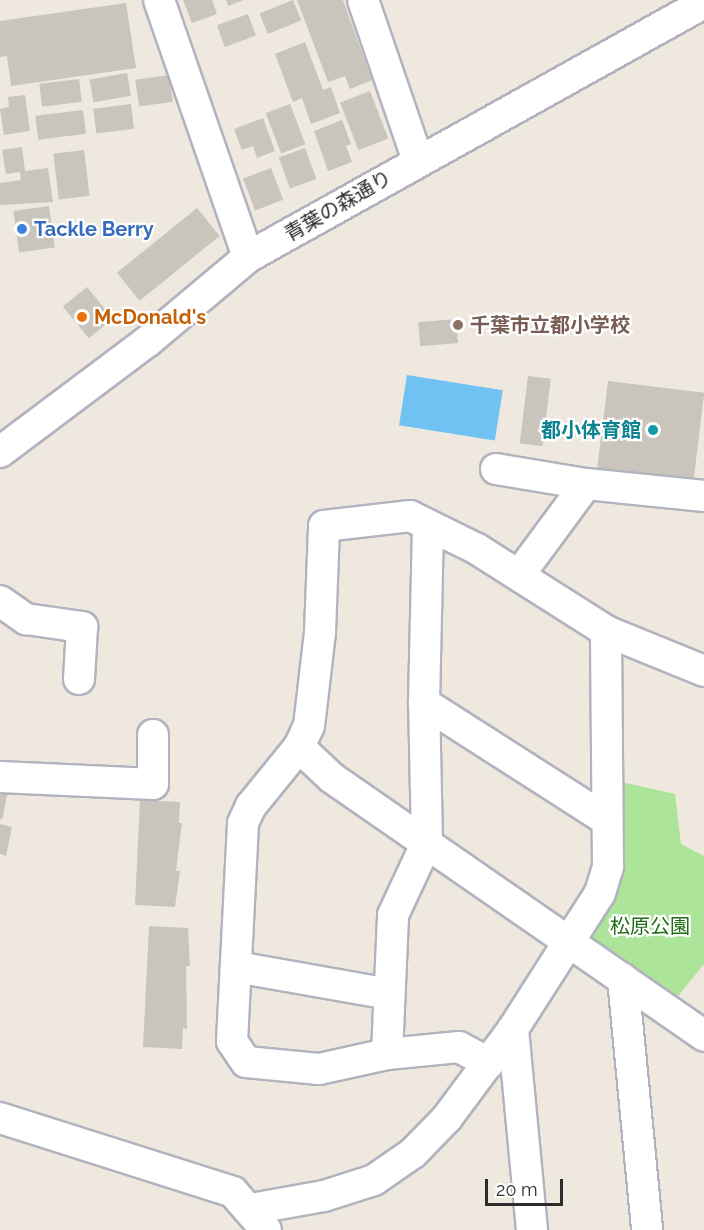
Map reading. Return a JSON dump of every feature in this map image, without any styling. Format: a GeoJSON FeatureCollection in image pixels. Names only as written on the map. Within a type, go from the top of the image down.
{"type":"FeatureCollection","features":[{"type":"Feature","properties":{"kind":"street"},"geometry":{"type":"LineString","coordinates":[[159,0],[248,257]]}},
{"type":"Feature","properties":{"kind":"street"},"geometry":{"type":"LineString","coordinates":[[363,0],[418,160]]}},
{"type":"Feature","properties":{"kind":"street","name":"青葉の森通り"},"geometry":{"type":"LineString","coordinates":[[8,439],[148,341],[248,257],[418,160],[704,3]]}},
{"type":"Feature","properties":{"kind":"street"},"geometry":{"type":"LineString","coordinates":[[496,469],[586,484],[704,496]]}},
{"type":"Feature","properties":{"kind":"street"},"geometry":{"type":"LineString","coordinates":[[519,575],[586,484]]}},
{"type":"Feature","properties":{"kind":"street"},"geometry":{"type":"LineString","coordinates":[[489,1063],[459,1047],[387,1054],[320,1069],[246,1062],[232,1041],[243,823],[251,807],[299,747],[309,726],[320,632],[324,526],[410,516],[428,527],[477,549],[606,631],[704,671]]}},
{"type":"Feature","properties":{"kind":"street"},"geometry":{"type":"LineString","coordinates":[[387,1054],[393,915],[427,842],[424,703],[428,527]]}},
{"type":"Feature","properties":{"kind":"street"},"geometry":{"type":"LineString","coordinates":[[0,601],[26,619],[82,627],[79,679]]}},
{"type":"Feature","properties":{"kind":"street"},"geometry":{"type":"LineString","coordinates":[[0,1118],[232,1192],[260,1224],[324,1196],[374,1180],[413,1153],[489,1063],[600,893],[608,866],[606,631]]}},
{"type":"Feature","properties":{"kind":"street"},"geometry":{"type":"LineString","coordinates":[[424,703],[607,820]]}},
{"type":"Feature","properties":{"kind":"street"},"geometry":{"type":"LineString","coordinates":[[0,777],[153,784],[153,735]]}},
{"type":"Feature","properties":{"kind":"street"},"geometry":{"type":"LineString","coordinates":[[299,747],[332,778],[704,1036]]}},
{"type":"Feature","properties":{"kind":"street"},"geometry":{"type":"LineString","coordinates":[[236,967],[389,994]]}},
{"type":"Feature","properties":{"kind":"street"},"geometry":{"type":"LineString","coordinates":[[623,979],[647,1230]]}},
{"type":"Feature","properties":{"kind":"street"},"geometry":{"type":"LineString","coordinates":[[513,1029],[532,1230]]}},
{"type":"Feature","properties":{"kind":"green space","name":"松原公園"},"geometry":{"type":"Polygon","coordinates":[[[617,781],[675,794],[681,844],[704,856],[704,964],[671,1005],[585,946],[617,781]]]}},
{"type":"Feature","properties":{"kind":"water"},"geometry":{"type":"Polygon","coordinates":[[[407,375],[503,390],[495,441],[399,425],[407,375]]]}},
{"type":"Feature","properties":{"kind":"building"},"geometry":{"type":"Polygon","coordinates":[[[183,0],[212,0],[217,14],[192,23],[183,0]]]}},
{"type":"Feature","properties":{"kind":"building"},"geometry":{"type":"Polygon","coordinates":[[[226,0],[244,0],[228,6],[226,0]]]}},
{"type":"Feature","properties":{"kind":"building"},"geometry":{"type":"Polygon","coordinates":[[[293,0],[301,20],[268,34],[260,13],[293,0]]]}},
{"type":"Feature","properties":{"kind":"building"},"geometry":{"type":"Polygon","coordinates":[[[297,0],[343,0],[372,80],[350,89],[345,76],[328,82],[297,0]]]}},
{"type":"Feature","properties":{"kind":"building"},"geometry":{"type":"Polygon","coordinates":[[[126,3],[136,68],[11,86],[7,56],[0,57],[0,21],[126,3]]]}},
{"type":"Feature","properties":{"kind":"building"},"geometry":{"type":"Polygon","coordinates":[[[248,14],[256,36],[225,47],[217,25],[248,14]]]}},
{"type":"Feature","properties":{"kind":"building"},"geometry":{"type":"Polygon","coordinates":[[[305,42],[323,90],[331,87],[340,113],[311,124],[302,98],[293,102],[275,54],[305,42]]]}},
{"type":"Feature","properties":{"kind":"building"},"geometry":{"type":"Polygon","coordinates":[[[127,73],[131,96],[94,102],[90,80],[127,73]]]}},
{"type":"Feature","properties":{"kind":"building"},"geometry":{"type":"Polygon","coordinates":[[[169,75],[173,102],[139,106],[135,80],[169,75]]]}},
{"type":"Feature","properties":{"kind":"building"},"geometry":{"type":"Polygon","coordinates":[[[79,79],[82,102],[42,107],[39,84],[79,79]]]}},
{"type":"Feature","properties":{"kind":"building"},"geometry":{"type":"Polygon","coordinates":[[[370,91],[388,139],[358,150],[340,102],[370,91]]]}},
{"type":"Feature","properties":{"kind":"building"},"geometry":{"type":"Polygon","coordinates":[[[25,95],[30,131],[4,135],[0,109],[9,107],[8,97],[25,95]]]}},
{"type":"Feature","properties":{"kind":"building"},"geometry":{"type":"Polygon","coordinates":[[[131,104],[134,129],[96,133],[93,109],[131,104]]]}},
{"type":"Feature","properties":{"kind":"building"},"geometry":{"type":"Polygon","coordinates":[[[290,104],[305,144],[281,153],[266,113],[290,104]]]}},
{"type":"Feature","properties":{"kind":"building"},"geometry":{"type":"Polygon","coordinates":[[[83,110],[86,134],[38,140],[35,116],[83,110]]]}},
{"type":"Feature","properties":{"kind":"building"},"geometry":{"type":"Polygon","coordinates":[[[263,118],[275,151],[257,158],[253,146],[242,150],[234,129],[263,118]]]}},
{"type":"Feature","properties":{"kind":"building"},"geometry":{"type":"Polygon","coordinates":[[[342,120],[351,144],[346,146],[352,162],[328,171],[314,131],[342,120]]]}},
{"type":"Feature","properties":{"kind":"building"},"geometry":{"type":"Polygon","coordinates":[[[22,147],[25,171],[48,168],[53,202],[0,205],[0,183],[21,180],[20,172],[6,174],[2,150],[22,147]]]}},
{"type":"Feature","properties":{"kind":"building"},"geometry":{"type":"Polygon","coordinates":[[[305,148],[316,179],[290,189],[279,158],[305,148]]]}},
{"type":"Feature","properties":{"kind":"building"},"geometry":{"type":"Polygon","coordinates":[[[84,150],[90,196],[59,199],[53,154],[84,150]]]}},
{"type":"Feature","properties":{"kind":"building"},"geometry":{"type":"Polygon","coordinates":[[[271,168],[283,200],[255,210],[243,179],[271,168]]]}},
{"type":"Feature","properties":{"kind":"building"},"geometry":{"type":"Polygon","coordinates":[[[49,206],[55,248],[19,253],[13,211],[49,206]]]}},
{"type":"Feature","properties":{"kind":"building"},"geometry":{"type":"Polygon","coordinates":[[[197,208],[220,236],[140,301],[117,273],[197,208]]]}},
{"type":"Feature","properties":{"kind":"building"},"geometry":{"type":"Polygon","coordinates":[[[87,287],[113,319],[89,338],[63,307],[87,287]]]}},
{"type":"Feature","properties":{"kind":"building"},"geometry":{"type":"Polygon","coordinates":[[[456,319],[458,343],[420,346],[418,322],[456,319]]]}},
{"type":"Feature","properties":{"kind":"building"},"geometry":{"type":"Polygon","coordinates":[[[528,376],[551,379],[543,446],[520,443],[528,376]]]}},
{"type":"Feature","properties":{"kind":"building","name":"都小体育館"},"geometry":{"type":"Polygon","coordinates":[[[608,381],[704,393],[694,480],[597,468],[608,381]]]}},
{"type":"Feature","properties":{"kind":"building"},"geometry":{"type":"Polygon","coordinates":[[[0,785],[9,786],[2,820],[0,819],[0,785]]]}},
{"type":"Feature","properties":{"kind":"building"},"geometry":{"type":"Polygon","coordinates":[[[140,800],[180,802],[179,823],[182,823],[176,871],[180,871],[175,907],[135,905],[140,800]]]}},
{"type":"Feature","properties":{"kind":"building"},"geometry":{"type":"Polygon","coordinates":[[[0,824],[12,827],[6,856],[0,854],[0,824]]]}},
{"type":"Feature","properties":{"kind":"building"},"geometry":{"type":"Polygon","coordinates":[[[149,926],[188,928],[190,966],[186,966],[187,1029],[183,1028],[182,1049],[143,1047],[149,926]]]}},
{"type":"Feature","properties":{"kind":"place","name":"Tackle Berry"},"geometry":{"type":"Point","coordinates":[22,229]}},
{"type":"Feature","properties":{"kind":"place","name":"McDonald's"},"geometry":{"type":"Point","coordinates":[82,317]}},
{"type":"Feature","properties":{"kind":"place","name":"千葉市立都小学校"},"geometry":{"type":"Point","coordinates":[458,325]}},
{"type":"Feature","properties":{"kind":"place","name":"都小体育館"},"geometry":{"type":"Point","coordinates":[653,430]}}]}
